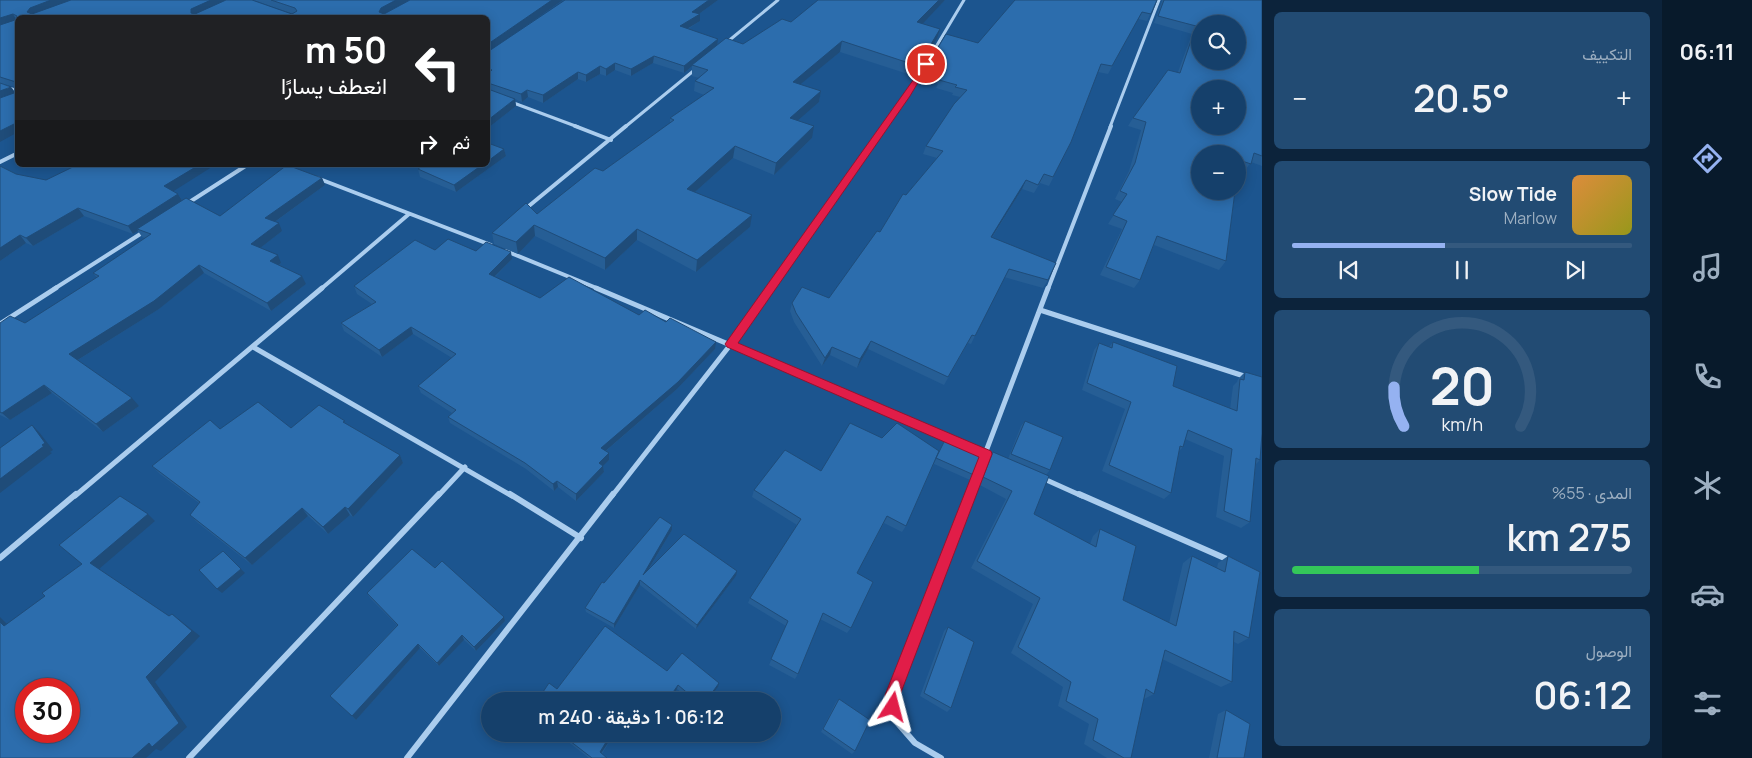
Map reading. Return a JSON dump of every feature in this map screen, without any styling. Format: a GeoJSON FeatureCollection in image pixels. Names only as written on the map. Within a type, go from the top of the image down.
{"type":"FeatureCollection","features":[{"type":"Feature","properties":{"kind":"street"},"geometry":{"type":"LineString","coordinates":[[724,44],[778,0]]}},
{"type":"Feature","properties":{"kind":"street"},"geometry":{"type":"LineString","coordinates":[[407,758],[731,344],[906,96],[964,0]]}},
{"type":"Feature","properties":{"kind":"street"},"geometry":{"type":"LineString","coordinates":[[941,758],[915,743],[894,719],[892,695],[1159,0]]}},
{"type":"Feature","properties":{"kind":"street"},"geometry":{"type":"LineString","coordinates":[[522,212],[702,64]]}},
{"type":"Feature","properties":{"kind":"street"},"geometry":{"type":"LineString","coordinates":[[0,84],[15,90]]}},
{"type":"Feature","properties":{"kind":"street"},"geometry":{"type":"LineString","coordinates":[[507,100],[611,140]]}},
{"type":"Feature","properties":{"kind":"street"},"geometry":{"type":"LineString","coordinates":[[0,162],[15,154]]}},
{"type":"Feature","properties":{"kind":"street"},"geometry":{"type":"LineString","coordinates":[[181,207],[244,167]]}},
{"type":"Feature","properties":{"kind":"street"},"geometry":{"type":"LineString","coordinates":[[311,175],[494,246]]}},
{"type":"Feature","properties":{"kind":"street"},"geometry":{"type":"LineString","coordinates":[[0,558],[253,348],[408,214]]}},
{"type":"Feature","properties":{"kind":"street"},"geometry":{"type":"LineString","coordinates":[[0,324],[148,229]]}},
{"type":"Feature","properties":{"kind":"street"},"geometry":{"type":"LineString","coordinates":[[484,242],[492,236]]}},
{"type":"Feature","properties":{"kind":"street"},"geometry":{"type":"LineString","coordinates":[[503,250],[731,344],[959,442]]}},
{"type":"Feature","properties":{"kind":"street"},"geometry":{"type":"LineString","coordinates":[[1040,310],[1253,379]]}},
{"type":"Feature","properties":{"kind":"street"},"geometry":{"type":"LineString","coordinates":[[253,348],[465,467],[581,538]]}},
{"type":"Feature","properties":{"kind":"street"},"geometry":{"type":"LineString","coordinates":[[968,446],[1004,462]]}},
{"type":"Feature","properties":{"kind":"street"},"geometry":{"type":"LineString","coordinates":[[189,758],[465,467]]}},
{"type":"Feature","properties":{"kind":"street"},"geometry":{"type":"LineString","coordinates":[[1040,477],[1235,562]]}},
{"type":"Feature","properties":{"kind":"building"},"geometry":{"type":"Polygon","coordinates":[[[0,0],[51,0],[30,8],[27,12],[32,14],[71,0],[211,0],[191,9],[191,13],[195,14],[226,0],[252,0],[292,14],[297,11],[295,8],[271,0],[396,0],[381,8],[379,12],[384,14],[410,0],[552,0],[490,43],[490,15],[13,14],[0,18],[0,0]]]}},
{"type":"Feature","properties":{"kind":"building"},"geometry":{"type":"Polygon","coordinates":[[[565,0],[709,0],[692,12],[700,14],[680,26],[718,39],[684,66],[654,56],[631,69],[615,63],[606,69],[600,66],[586,75],[578,72],[543,95],[527,90],[521,94],[490,84],[490,72],[492,70],[490,69],[490,50],[565,0]]]}},
{"type":"Feature","properties":{"kind":"building"},"geometry":{"type":"Polygon","coordinates":[[[818,0],[939,0],[917,22],[940,29],[918,66],[842,41],[793,82],[821,91],[790,118],[814,126],[776,163],[735,146],[687,189],[752,215],[697,260],[637,229],[605,258],[534,225],[516,242],[492,233],[526,203],[537,214],[595,168],[603,171],[674,120],[670,118],[714,88],[695,81],[708,70],[692,65],[726,38],[743,44],[782,19],[791,22],[818,0]]]}},
{"type":"Feature","properties":{"kind":"building"},"geometry":{"type":"Polygon","coordinates":[[[1015,0],[1157,0],[1151,14],[1142,12],[1112,66],[1101,64],[1071,142],[1053,177],[1044,174],[1038,185],[1026,180],[991,237],[1056,263],[1048,280],[1009,269],[975,336],[972,335],[948,377],[871,341],[860,359],[832,347],[825,358],[796,313],[792,303],[802,287],[829,298],[877,231],[880,232],[903,194],[906,195],[943,151],[926,146],[954,104],[967,90],[939,80],[942,77],[924,71],[946,34],[978,43],[1015,0]]]}},
{"type":"Feature","properties":{"kind":"building"},"geometry":{"type":"Polygon","coordinates":[[[1164,0],[1262,0],[1262,156],[1254,153],[1251,164],[1246,162],[1246,145],[1191,145],[1191,200],[1234,200],[1226,261],[1157,236],[1140,280],[1106,267],[1127,221],[1113,215],[1127,194],[1120,191],[1135,163],[1146,122],[1133,118],[1168,70],[1180,73],[1191,41],[1191,70],[1246,70],[1246,15],[1191,15],[1191,25],[1158,16],[1164,0]]]}},
{"type":"Feature","properties":{"kind":"building"},"geometry":{"type":"Polygon","coordinates":[[[15,20],[15,82],[0,77],[0,25],[15,20]]]}},
{"type":"Feature","properties":{"kind":"building"},"geometry":{"type":"Polygon","coordinates":[[[0,83],[11,87],[0,91],[0,83]]]}},
{"type":"Feature","properties":{"kind":"building"},"geometry":{"type":"Polygon","coordinates":[[[15,88],[15,124],[0,131],[0,98],[14,93],[15,88]]]}},
{"type":"Feature","properties":{"kind":"building"},"geometry":{"type":"Polygon","coordinates":[[[490,90],[515,99],[490,118],[490,90]]]}},
{"type":"Feature","properties":{"kind":"building"},"geometry":{"type":"Polygon","coordinates":[[[490,144],[504,149],[490,160],[490,144]]]}},
{"type":"Feature","properties":{"kind":"building"},"geometry":{"type":"Polygon","coordinates":[[[0,166],[16,174],[46,180],[73,167],[196,167],[164,186],[178,194],[128,226],[78,208],[26,238],[20,235],[0,248],[0,166]]]}},
{"type":"Feature","properties":{"kind":"building"},"geometry":{"type":"Polygon","coordinates":[[[284,167],[292,167],[322,178],[265,218],[279,223],[251,244],[278,255],[270,261],[302,276],[267,303],[199,265],[154,301],[69,354],[132,398],[96,424],[44,385],[2,413],[0,412],[0,323],[10,316],[25,323],[99,276],[93,273],[151,234],[137,229],[186,198],[220,216],[284,167]]]}},
{"type":"Feature","properties":{"kind":"building"},"geometry":{"type":"Polygon","coordinates":[[[421,167],[479,167],[454,185],[418,169],[421,167]]]}},
{"type":"Feature","properties":{"kind":"building"},"geometry":{"type":"Polygon","coordinates":[[[448,239],[476,251],[486,242],[511,252],[489,274],[540,298],[569,277],[639,315],[645,310],[666,322],[670,318],[716,342],[678,382],[601,448],[609,453],[599,463],[603,466],[576,494],[557,481],[553,484],[525,463],[448,417],[456,410],[418,386],[456,354],[411,327],[379,350],[341,323],[376,302],[354,286],[415,240],[435,250],[448,239]]]}},
{"type":"Feature","properties":{"kind":"building"},"geometry":{"type":"Polygon","coordinates":[[[1113,342],[1177,366],[1173,386],[1237,411],[1240,379],[1244,380],[1245,372],[1262,377],[1260,460],[1256,458],[1250,522],[1224,511],[1232,449],[1188,430],[1183,447],[1180,446],[1171,493],[1109,465],[1131,402],[1087,383],[1099,343],[1112,348],[1113,342]]]}},
{"type":"Feature","properties":{"kind":"building"},"geometry":{"type":"Polygon","coordinates":[[[258,402],[291,428],[319,405],[345,421],[343,422],[400,455],[348,509],[345,507],[323,527],[302,508],[245,558],[190,515],[200,502],[152,466],[210,420],[220,429],[258,402]]]}},
{"type":"Feature","properties":{"kind":"building"},"geometry":{"type":"Polygon","coordinates":[[[1025,421],[1063,437],[1050,470],[1011,454],[1025,421]]]}},
{"type":"Feature","properties":{"kind":"building"},"geometry":{"type":"Polygon","coordinates":[[[850,423],[882,438],[897,423],[939,451],[906,526],[887,516],[857,573],[873,582],[851,628],[823,613],[798,674],[771,659],[788,621],[750,598],[801,519],[754,490],[785,450],[821,471],[850,423]]]}},
{"type":"Feature","properties":{"kind":"building"},"geometry":{"type":"Polygon","coordinates":[[[32,425],[45,443],[42,445],[44,446],[0,479],[0,448],[32,425]]]}},
{"type":"Feature","properties":{"kind":"building"},"geometry":{"type":"Polygon","coordinates":[[[947,436],[983,451],[974,475],[936,458],[947,436]]]}},
{"type":"Feature","properties":{"kind":"building"},"geometry":{"type":"Polygon","coordinates":[[[993,452],[1049,476],[1034,514],[1096,547],[1100,529],[1136,546],[1123,600],[1176,626],[1192,556],[1225,572],[1228,556],[1260,572],[1249,638],[1234,631],[1232,682],[1165,650],[1154,694],[1146,689],[1131,758],[1124,758],[1093,740],[1098,719],[1066,701],[1071,682],[1018,647],[1040,598],[977,561],[1012,491],[983,477],[993,452]]]}},
{"type":"Feature","properties":{"kind":"building"},"geometry":{"type":"Polygon","coordinates":[[[120,496],[148,514],[90,563],[169,616],[172,614],[192,631],[146,677],[179,723],[152,747],[149,743],[132,758],[0,758],[0,622],[4,626],[45,596],[42,593],[82,564],[59,545],[120,496]]]}},
{"type":"Feature","properties":{"kind":"building"},"geometry":{"type":"Polygon","coordinates":[[[660,517],[672,525],[643,575],[684,534],[737,571],[697,625],[640,580],[614,624],[585,608],[602,582],[604,583],[660,517]]]}},
{"type":"Feature","properties":{"kind":"building"},"geometry":{"type":"Polygon","coordinates":[[[412,549],[435,568],[442,561],[504,617],[474,647],[462,635],[437,663],[418,644],[352,716],[330,696],[398,625],[367,593],[412,549]]]}},
{"type":"Feature","properties":{"kind":"building"},"geometry":{"type":"Polygon","coordinates":[[[223,551],[241,569],[217,589],[199,570],[223,551]]]}},
{"type":"Feature","properties":{"kind":"building"},"geometry":{"type":"Polygon","coordinates":[[[605,626],[667,671],[682,653],[719,683],[712,692],[686,692],[678,685],[673,692],[543,692],[549,683],[557,689],[605,626]]]}},
{"type":"Feature","properties":{"kind":"building"},"geometry":{"type":"Polygon","coordinates":[[[948,627],[974,642],[951,708],[924,693],[948,627]]]}},
{"type":"Feature","properties":{"kind":"building"},"geometry":{"type":"Polygon","coordinates":[[[839,699],[870,720],[855,751],[823,729],[839,699]]]}},
{"type":"Feature","properties":{"kind":"building"},"geometry":{"type":"Polygon","coordinates":[[[1226,710],[1250,724],[1244,758],[1217,758],[1226,710]]]}},
{"type":"Feature","properties":{"kind":"building"},"geometry":{"type":"Polygon","coordinates":[[[571,742],[606,742],[600,752],[607,758],[592,758],[571,742]]]}},
{"type":"Feature","properties":{"kind":"route"},"geometry":{"type":"LineString","coordinates":[[893,707],[892,695],[986,454],[731,344],[906,96],[926,64]]}}]}
